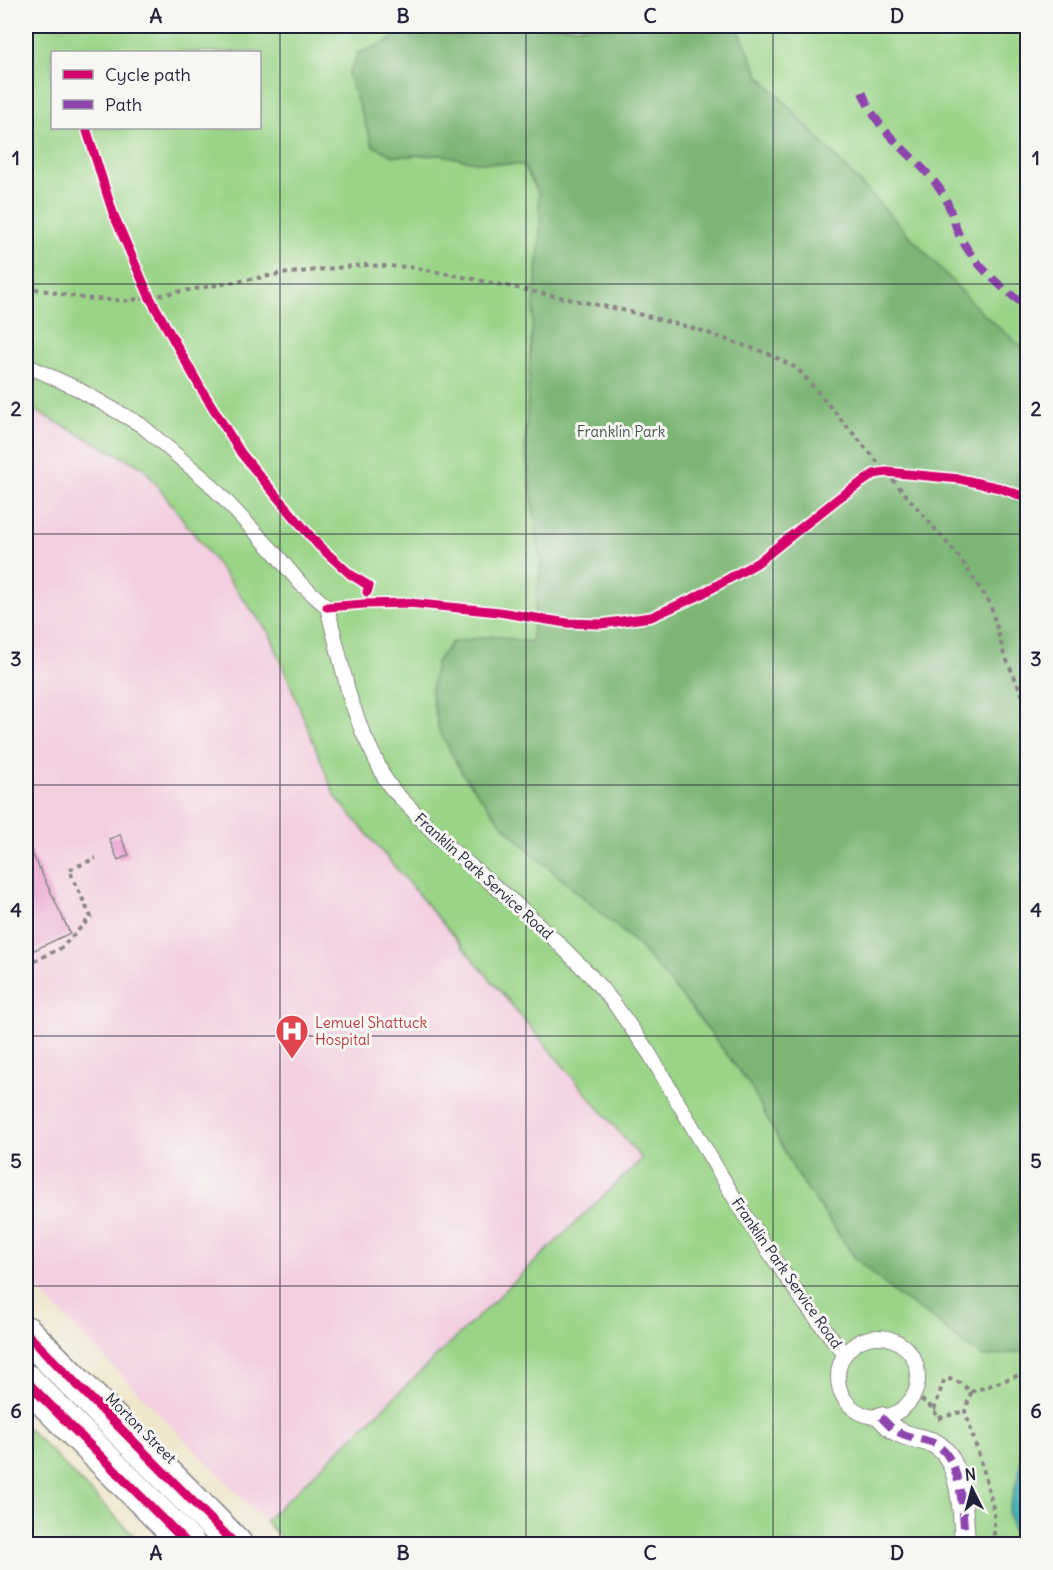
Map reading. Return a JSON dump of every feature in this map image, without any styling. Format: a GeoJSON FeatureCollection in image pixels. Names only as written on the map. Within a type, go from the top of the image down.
{"type":"FeatureCollection","features":[{"type":"Feature","properties":{"kind":"highway","name":"Morton Street"},"geometry":{"type":"LineString","coordinates":[[26,1333],[235,1545]]}},
{"type":"Feature","properties":{"kind":"highway"},"geometry":{"type":"LineString","coordinates":[[26,1381],[188,1545]]}},
{"type":"Feature","properties":{"kind":"street","name":"Franklin Park Service Road"},"geometry":{"type":"LineString","coordinates":[[881,1417],[896,1431],[932,1442],[947,1454],[960,1493],[965,1545]]}},
{"type":"Feature","properties":{"kind":"lane","name":"Franklin Park Service Road"},"geometry":{"type":"LineString","coordinates":[[26,365],[76,388],[141,425],[208,482],[300,583],[327,607],[350,698],[362,731],[392,789],[444,844],[553,938],[613,1002],[649,1053],[765,1246],[844,1355]]}},
{"type":"Feature","properties":{"kind":"lane","name":"Franklin Park Service Road"},"geometry":{"type":"LineString","coordinates":[[881,1417],[858,1412],[846,1402],[839,1388],[838,1373],[844,1355],[857,1343],[869,1338],[882,1337],[905,1348],[913,1358],[917,1371],[914,1394]]}},
{"type":"Feature","properties":{"kind":"lane"},"geometry":{"type":"LineString","coordinates":[[881,1417],[894,1414],[905,1406],[914,1394]]}},
{"type":"Feature","properties":{"kind":"path"},"geometry":{"type":"LineString","coordinates":[[26,286],[82,298],[126,301],[147,292],[280,274],[363,265],[409,267],[627,311],[699,330],[769,354],[798,369],[959,557],[990,603],[1004,654],[1028,707]]}},
{"type":"Feature","properties":{"kind":"path"},"geometry":{"type":"LineString","coordinates":[[147,292],[155,306]]}},
{"type":"Feature","properties":{"kind":"path"},"geometry":{"type":"LineString","coordinates":[[874,474],[897,473]]}},
{"type":"Feature","properties":{"kind":"path"},"geometry":{"type":"LineString","coordinates":[[26,965],[61,948],[91,917],[69,870],[96,858]]}},
{"type":"Feature","properties":{"kind":"path"},"geometry":{"type":"LineString","coordinates":[[971,1392],[1028,1372]]}},
{"type":"Feature","properties":{"kind":"path"},"geometry":{"type":"LineString","coordinates":[[934,1410],[945,1379],[962,1384],[971,1392]]}},
{"type":"Feature","properties":{"kind":"path"},"geometry":{"type":"LineString","coordinates":[[971,1392],[965,1412],[992,1503],[994,1545]]}},
{"type":"Feature","properties":{"kind":"path"},"geometry":{"type":"LineString","coordinates":[[914,1394],[934,1410],[939,1418],[965,1412]]}},
{"type":"Feature","properties":{"kind":"shaded area","name":"Lemuel Shattuck Hospital"},"geometry":{"type":"Polygon","coordinates":[[[26,406],[144,468],[270,634],[335,796],[642,1160],[265,1521],[26,1278],[26,406]]]}},
{"type":"Feature","properties":{"kind":"green space","name":"Franklin Park"},"geometry":{"type":"Polygon","coordinates":[[[26,26],[1027,26],[1027,1544],[287,1544],[265,1521],[642,1159],[335,796],[270,634],[144,468],[26,406],[26,26]]]}},
{"type":"Feature","properties":{"kind":"green space"},"geometry":{"type":"Polygon","coordinates":[[[411,26],[737,26],[759,75],[982,313],[1027,351],[1027,1351],[983,1357],[935,1320],[897,1295],[855,1258],[795,1171],[749,1084],[693,1010],[639,946],[533,854],[500,822],[462,773],[439,730],[431,693],[436,662],[452,642],[494,636],[531,642],[541,563],[525,449],[540,236],[539,194],[523,165],[475,162],[442,155],[394,156],[373,146],[348,75],[358,53],[389,41],[411,26]]]}},
{"type":"Feature","properties":{"kind":"green space"},"geometry":{"type":"Polygon","coordinates":[[[26,1426],[142,1544],[26,1544],[26,1426]]]}},
{"type":"Feature","properties":{"kind":"water"},"geometry":{"type":"Polygon","coordinates":[[[1027,1407],[1027,1544],[1017,1544],[1008,1512],[1019,1474],[1022,1449],[1021,1432],[1027,1407]]]}},
{"type":"Feature","properties":{"kind":"building"},"geometry":{"type":"Polygon","coordinates":[[[120,835],[129,855],[118,860],[109,839],[120,835]]]}},
{"type":"Feature","properties":{"kind":"building"},"geometry":{"type":"Polygon","coordinates":[[[26,840],[70,933],[26,954],[26,840]]]}},
{"type":"Feature","properties":{"kind":"marked path"},"geometry":{"type":"LineString","coordinates":[[862,92],[880,124],[942,192],[959,235],[973,257],[999,284],[1028,308]]}},
{"type":"Feature","properties":{"kind":"marked path"},"geometry":{"type":"LineString","coordinates":[[881,1417],[899,1432],[942,1448],[950,1459],[962,1502],[965,1544]]}},
{"type":"Feature","properties":{"kind":"cycle path"},"geometry":{"type":"LineString","coordinates":[[86,129],[113,213],[149,296],[200,387],[241,453],[319,546],[350,574],[369,586],[367,592]]}},
{"type":"Feature","properties":{"kind":"cycle path"},"geometry":{"type":"LineString","coordinates":[[327,607],[409,603],[499,612],[567,623],[601,624],[651,617],[696,597],[757,563],[840,497],[874,474],[886,472],[960,479],[1000,488],[1028,498]]}},
{"type":"Feature","properties":{"kind":"cycle path"},"geometry":{"type":"LineString","coordinates":[[26,1333],[235,1544]]}},
{"type":"Feature","properties":{"kind":"cycle path"},"geometry":{"type":"LineString","coordinates":[[26,1381],[188,1544]]}},
{"type":"Feature","properties":{"kind":"place","name":"Lemuel Shattuck Hospital"},"geometry":{"type":"Point","coordinates":[292,1060]}}]}
